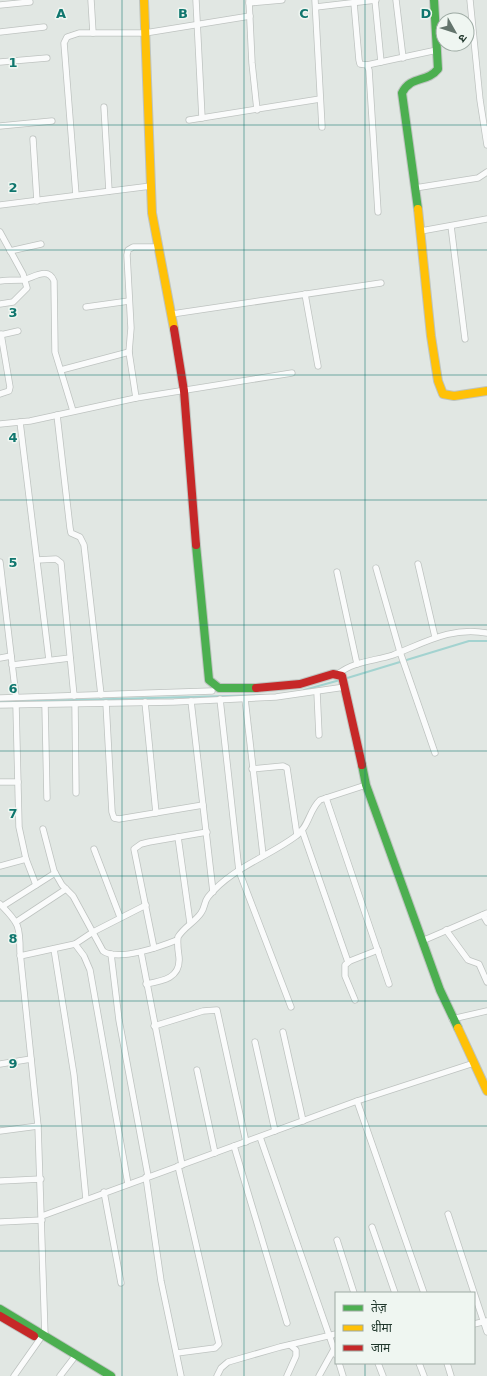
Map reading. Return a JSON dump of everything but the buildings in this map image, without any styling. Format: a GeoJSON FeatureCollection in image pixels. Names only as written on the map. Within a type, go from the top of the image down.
{"type":"FeatureCollection","features":[{"type":"Feature","properties":{"kind":"street"},"geometry":{"type":"LineString","coordinates":[[91,0],[93,33]]}},
{"type":"Feature","properties":{"kind":"street"},"geometry":{"type":"LineString","coordinates":[[144,0],[151,186],[157,247],[172,314],[184,391],[207,671],[212,693]]}},
{"type":"Feature","properties":{"kind":"street"},"geometry":{"type":"LineString","coordinates":[[196,0],[202,118]]}},
{"type":"Feature","properties":{"kind":"street"},"geometry":{"type":"LineString","coordinates":[[257,110],[249,2],[282,0]]}},
{"type":"Feature","properties":{"kind":"street"},"geometry":{"type":"LineString","coordinates":[[315,0],[322,126]]}},
{"type":"Feature","properties":{"kind":"street"},"geometry":{"type":"LineString","coordinates":[[316,7],[376,0],[381,62]]}},
{"type":"Feature","properties":{"kind":"street"},"geometry":{"type":"LineString","coordinates":[[396,0],[403,58]]}},
{"type":"Feature","properties":{"kind":"street"},"geometry":{"type":"LineString","coordinates":[[434,0],[435,17]]}},
{"type":"Feature","properties":{"kind":"street"},"geometry":{"type":"LineString","coordinates":[[470,0],[480,100],[487,145]]}},
{"type":"Feature","properties":{"kind":"street"},"geometry":{"type":"LineString","coordinates":[[0,5],[30,2]]}},
{"type":"Feature","properties":{"kind":"street"},"geometry":{"type":"LineString","coordinates":[[354,3],[360,64],[367,65],[435,50]]}},
{"type":"Feature","properties":{"kind":"street"},"geometry":{"type":"LineString","coordinates":[[76,196],[64,43],[65,39],[70,35],[93,33],[145,33],[250,16]]}},
{"type":"Feature","properties":{"kind":"street"},"geometry":{"type":"LineString","coordinates":[[0,32],[44,27]]}},
{"type":"Feature","properties":{"kind":"street"},"geometry":{"type":"LineString","coordinates":[[437,52],[437,72],[409,83],[406,85],[402,93],[421,231],[431,336],[440,389],[443,394],[449,396],[487,391]]}},
{"type":"Feature","properties":{"kind":"street"},"geometry":{"type":"LineString","coordinates":[[0,62],[47,58]]}},
{"type":"Feature","properties":{"kind":"street"},"geometry":{"type":"LineString","coordinates":[[367,65],[369,70],[378,212]]}},
{"type":"Feature","properties":{"kind":"street"},"geometry":{"type":"LineString","coordinates":[[188,120],[320,99]]}},
{"type":"Feature","properties":{"kind":"street"},"geometry":{"type":"LineString","coordinates":[[104,107],[109,191]]}},
{"type":"Feature","properties":{"kind":"street"},"geometry":{"type":"LineString","coordinates":[[0,126],[52,121]]}},
{"type":"Feature","properties":{"kind":"street"},"geometry":{"type":"LineString","coordinates":[[32,139],[37,201]]}},
{"type":"Feature","properties":{"kind":"street"},"geometry":{"type":"LineString","coordinates":[[415,188],[478,178],[487,172]]}},
{"type":"Feature","properties":{"kind":"street"},"geometry":{"type":"LineString","coordinates":[[0,206],[151,186]]}},
{"type":"Feature","properties":{"kind":"street"},"geometry":{"type":"LineString","coordinates":[[421,231],[487,219]]}},
{"type":"Feature","properties":{"kind":"street"},"geometry":{"type":"LineString","coordinates":[[451,226],[465,339]]}},
{"type":"Feature","properties":{"kind":"street"},"geometry":{"type":"LineString","coordinates":[[0,232],[25,279],[27,288],[19,298],[13,302],[0,304]]}},
{"type":"Feature","properties":{"kind":"street"},"geometry":{"type":"LineString","coordinates":[[10,252],[41,244]]}},
{"type":"Feature","properties":{"kind":"street"},"geometry":{"type":"LineString","coordinates":[[136,398],[129,352],[131,328],[128,250],[133,247],[157,247]]}},
{"type":"Feature","properties":{"kind":"street"},"geometry":{"type":"LineString","coordinates":[[0,281],[25,279],[37,275],[51,275],[54,281],[55,352],[73,411]]}},
{"type":"Feature","properties":{"kind":"street"},"geometry":{"type":"LineString","coordinates":[[172,314],[381,283]]}},
{"type":"Feature","properties":{"kind":"street"},"geometry":{"type":"LineString","coordinates":[[305,294],[318,366]]}},
{"type":"Feature","properties":{"kind":"street"},"geometry":{"type":"LineString","coordinates":[[86,307],[129,301]]}},
{"type":"Feature","properties":{"kind":"street"},"geometry":{"type":"LineString","coordinates":[[0,394],[9,392],[10,387],[0,335],[18,331]]}},
{"type":"Feature","properties":{"kind":"street"},"geometry":{"type":"LineString","coordinates":[[61,370],[129,352]]}},
{"type":"Feature","properties":{"kind":"street"},"geometry":{"type":"LineString","coordinates":[[0,424],[57,415],[136,398],[292,373]]}},
{"type":"Feature","properties":{"kind":"street"},"geometry":{"type":"LineString","coordinates":[[57,415],[71,533],[80,537],[84,545],[102,695]]}},
{"type":"Feature","properties":{"kind":"street"},"geometry":{"type":"LineString","coordinates":[[20,422],[49,660]]}},
{"type":"Feature","properties":{"kind":"street"},"geometry":{"type":"LineString","coordinates":[[37,560],[56,559],[61,563],[74,696]]}},
{"type":"Feature","properties":{"kind":"street"},"geometry":{"type":"LineString","coordinates":[[0,562],[16,698]]}},
{"type":"Feature","properties":{"kind":"street"},"geometry":{"type":"LineString","coordinates":[[418,564],[435,637]]}},
{"type":"Feature","properties":{"kind":"street"},"geometry":{"type":"LineString","coordinates":[[376,568],[401,654],[435,753]]}},
{"type":"Feature","properties":{"kind":"street"},"geometry":{"type":"LineString","coordinates":[[337,572],[357,664]]}},
{"type":"Feature","properties":{"kind":"street"},"geometry":{"type":"LineString","coordinates":[[487,633],[465,631],[435,637],[401,654],[357,664],[347,668],[343,680],[366,785],[403,884],[422,941],[452,1019],[485,1082],[487,1091]]}},
{"type":"Feature","properties":{"kind":"street"},"geometry":{"type":"LineString","coordinates":[[0,658],[11,656]]}},
{"type":"Feature","properties":{"kind":"street"},"geometry":{"type":"LineString","coordinates":[[12,665],[70,658]]}},
{"type":"Feature","properties":{"kind":"street"},"geometry":{"type":"LineString","coordinates":[[0,705],[191,701],[212,693],[220,688],[299,685],[343,680]]}},
{"type":"Feature","properties":{"kind":"street"},"geometry":{"type":"LineString","coordinates":[[0,698],[212,693],[220,699],[245,699],[316,692],[343,680]]}},
{"type":"Feature","properties":{"kind":"street"},"geometry":{"type":"LineString","coordinates":[[316,692],[319,735]]}},
{"type":"Feature","properties":{"kind":"street"},"geometry":{"type":"LineString","coordinates":[[220,699],[239,871],[291,1006]]}},
{"type":"Feature","properties":{"kind":"street"},"geometry":{"type":"LineString","coordinates":[[245,699],[263,856]]}},
{"type":"Feature","properties":{"kind":"street"},"geometry":{"type":"LineString","coordinates":[[191,701],[213,892]]}},
{"type":"Feature","properties":{"kind":"street"},"geometry":{"type":"LineString","coordinates":[[145,702],[156,813]]}},
{"type":"Feature","properties":{"kind":"street"},"geometry":{"type":"LineString","coordinates":[[106,703],[113,815],[116,819],[203,805]]}},
{"type":"Feature","properties":{"kind":"street"},"geometry":{"type":"LineString","coordinates":[[75,704],[76,793]]}},
{"type":"Feature","properties":{"kind":"street"},"geometry":{"type":"LineString","coordinates":[[16,705],[19,827],[26,859],[36,885]]}},
{"type":"Feature","properties":{"kind":"street"},"geometry":{"type":"LineString","coordinates":[[46,705],[47,798]]}},
{"type":"Feature","properties":{"kind":"street"},"geometry":{"type":"LineString","coordinates":[[252,769],[283,766],[287,768],[297,835]]}},
{"type":"Feature","properties":{"kind":"street"},"geometry":{"type":"LineString","coordinates":[[0,782],[18,782]]}},
{"type":"Feature","properties":{"kind":"street"},"geometry":{"type":"LineString","coordinates":[[146,984],[162,981],[175,973],[179,964],[177,940],[180,933],[202,912],[205,902],[213,892],[239,871],[297,835],[302,830],[316,804],[326,798],[366,785]]}},
{"type":"Feature","properties":{"kind":"street"},"geometry":{"type":"LineString","coordinates":[[326,798],[389,984]]}},
{"type":"Feature","properties":{"kind":"street"},"geometry":{"type":"LineString","coordinates":[[43,829],[55,873],[73,896],[103,951],[111,954],[141,952],[177,940]]}},
{"type":"Feature","properties":{"kind":"street"},"geometry":{"type":"LineString","coordinates":[[302,830],[348,962]]}},
{"type":"Feature","properties":{"kind":"street"},"geometry":{"type":"LineString","coordinates":[[154,948],[134,849],[141,844],[149,842],[207,832]]}},
{"type":"Feature","properties":{"kind":"street"},"geometry":{"type":"LineString","coordinates":[[178,836],[190,923]]}},
{"type":"Feature","properties":{"kind":"street"},"geometry":{"type":"LineString","coordinates":[[94,849],[120,917]]}},
{"type":"Feature","properties":{"kind":"street"},"geometry":{"type":"LineString","coordinates":[[0,866],[26,859]]}},
{"type":"Feature","properties":{"kind":"street"},"geometry":{"type":"LineString","coordinates":[[14,1376],[43,1338],[41,1180],[38,1126],[20,956],[20,931],[16,922],[1,905],[55,873]]}},
{"type":"Feature","properties":{"kind":"street"},"geometry":{"type":"LineString","coordinates":[[16,922],[66,889]]}},
{"type":"Feature","properties":{"kind":"street"},"geometry":{"type":"LineString","coordinates":[[20,956],[75,944],[120,917],[146,905]]}},
{"type":"Feature","properties":{"kind":"street"},"geometry":{"type":"LineString","coordinates":[[422,941],[485,914],[487,922]]}},
{"type":"Feature","properties":{"kind":"street"},"geometry":{"type":"LineString","coordinates":[[446,930],[468,960],[479,964],[487,982]]}},
{"type":"Feature","properties":{"kind":"street"},"geometry":{"type":"LineString","coordinates":[[75,944],[84,956],[90,970],[128,1184]]}},
{"type":"Feature","properties":{"kind":"street"},"geometry":{"type":"LineString","coordinates":[[54,949],[74,1075],[86,1199]]}},
{"type":"Feature","properties":{"kind":"street"},"geometry":{"type":"LineString","coordinates":[[354,1000],[345,976],[344,968],[348,962],[378,950]]}},
{"type":"Feature","properties":{"kind":"street"},"geometry":{"type":"LineString","coordinates":[[141,952],[180,1165],[219,1344],[214,1348],[177,1353]]}},
{"type":"Feature","properties":{"kind":"street"},"geometry":{"type":"LineString","coordinates":[[111,954],[119,1020],[147,1177],[161,1281],[182,1376]]}},
{"type":"Feature","properties":{"kind":"street"},"geometry":{"type":"LineString","coordinates":[[154,1026],[203,1011],[217,1010],[246,1142]]}},
{"type":"Feature","properties":{"kind":"street"},"geometry":{"type":"LineString","coordinates":[[452,1019],[487,1011]]}},
{"type":"Feature","properties":{"kind":"street"},"geometry":{"type":"LineString","coordinates":[[283,1032],[303,1121]]}},
{"type":"Feature","properties":{"kind":"street"},"geometry":{"type":"LineString","coordinates":[[255,1042],[275,1131]]}},
{"type":"Feature","properties":{"kind":"street"},"geometry":{"type":"LineString","coordinates":[[0,1064],[31,1060]]}},
{"type":"Feature","properties":{"kind":"street"},"geometry":{"type":"LineString","coordinates":[[0,1222],[42,1218],[104,1192],[260,1137],[356,1101],[474,1063]]}},
{"type":"Feature","properties":{"kind":"street"},"geometry":{"type":"LineString","coordinates":[[197,1070],[215,1153]]}},
{"type":"Feature","properties":{"kind":"street"},"geometry":{"type":"LineString","coordinates":[[356,1101],[394,1204],[424,1292]]}},
{"type":"Feature","properties":{"kind":"street"},"geometry":{"type":"LineString","coordinates":[[0,1126],[0,1131],[38,1126]]}},
{"type":"Feature","properties":{"kind":"street"},"geometry":{"type":"LineString","coordinates":[[260,1137],[335,1352]]}},
{"type":"Feature","properties":{"kind":"street"},"geometry":{"type":"LineString","coordinates":[[234,1146],[287,1323]]}},
{"type":"Feature","properties":{"kind":"street"},"geometry":{"type":"LineString","coordinates":[[0,1181],[41,1180]]}},
{"type":"Feature","properties":{"kind":"street"},"geometry":{"type":"LineString","coordinates":[[104,1192],[121,1283]]}},
{"type":"Feature","properties":{"kind":"street"},"geometry":{"type":"LineString","coordinates":[[448,1214],[475,1292]]}},
{"type":"Feature","properties":{"kind":"street"},"geometry":{"type":"LineString","coordinates":[[372,1227],[395,1292]]}},
{"type":"Feature","properties":{"kind":"street"},"geometry":{"type":"LineString","coordinates":[[337,1240],[354,1292]]}},
{"type":"Feature","properties":{"kind":"street"},"geometry":{"type":"LineString","coordinates":[[475,1293],[487,1332]]}},
{"type":"Feature","properties":{"kind":"street"},"geometry":{"type":"LineString","coordinates":[[0,1309],[73,1359],[101,1376]]}},
{"type":"Feature","properties":{"kind":"street"},"geometry":{"type":"LineString","coordinates":[[0,1316],[111,1376]]}},
{"type":"Feature","properties":{"kind":"street"},"geometry":{"type":"LineString","coordinates":[[475,1324],[485,1322]]}},
{"type":"Feature","properties":{"kind":"street"},"geometry":{"type":"LineString","coordinates":[[217,1376],[221,1368],[228,1362],[335,1334]]}},
{"type":"Feature","properties":{"kind":"street"},"geometry":{"type":"LineString","coordinates":[[287,1376],[296,1356],[296,1350],[290,1345]]}},
{"type":"Feature","properties":{"kind":"street"},"geometry":{"type":"LineString","coordinates":[[319,1376],[334,1349]]}},
{"type":"Feature","properties":{"kind":"street"},"geometry":{"type":"LineString","coordinates":[[60,1376],[73,1359]]}},
{"type":"Feature","properties":{"kind":"street"},"geometry":{"type":"LineString","coordinates":[[339,1364],[343,1376]]}},
{"type":"Feature","properties":{"kind":"street"},"geometry":{"type":"LineString","coordinates":[[378,1364],[382,1376]]}},
{"type":"Feature","properties":{"kind":"street"},"geometry":{"type":"LineString","coordinates":[[419,1364],[424,1376]]}},
{"type":"Feature","properties":{"kind":"street"},"geometry":{"type":"LineString","coordinates":[[447,1364],[451,1376]]}},
{"type":"Feature","properties":{"kind":"waterway"},"geometry":{"type":"LineString","coordinates":[[344,679],[469,641],[487,641]]}},
{"type":"Feature","properties":{"kind":"waterway"},"geometry":{"type":"LineString","coordinates":[[304,690],[340,680]]}},
{"type":"Feature","properties":{"kind":"waterway"},"geometry":{"type":"LineString","coordinates":[[0,702],[266,695]]}},
{"type":"Feature","properties":{"kind":"traffic: fast"},"geometry":{"type":"LineString","coordinates":[[418,209],[402,93],[406,87],[414,81],[429,76],[438,69],[434,0]]}},
{"type":"Feature","properties":{"kind":"traffic: fast"},"geometry":{"type":"LineString","coordinates":[[196,545],[209,680],[219,688],[256,688]]}},
{"type":"Feature","properties":{"kind":"traffic: fast"},"geometry":{"type":"LineString","coordinates":[[362,765],[366,785],[440,990],[458,1028]]}},
{"type":"Feature","properties":{"kind":"traffic: fast"},"geometry":{"type":"LineString","coordinates":[[0,1309],[111,1376]]}},
{"type":"Feature","properties":{"kind":"traffic: slow"},"geometry":{"type":"LineString","coordinates":[[144,0],[152,213],[174,329]]}},
{"type":"Feature","properties":{"kind":"traffic: slow"},"geometry":{"type":"LineString","coordinates":[[418,209],[431,336],[438,381],[443,394],[454,396],[487,391]]}},
{"type":"Feature","properties":{"kind":"traffic: slow"},"geometry":{"type":"LineString","coordinates":[[458,1028],[487,1091]]}},
{"type":"Feature","properties":{"kind":"traffic: jam"},"geometry":{"type":"LineString","coordinates":[[174,329],[184,391],[196,545]]}},
{"type":"Feature","properties":{"kind":"traffic: jam"},"geometry":{"type":"LineString","coordinates":[[256,688],[300,684],[333,674],[342,676],[362,765]]}},
{"type":"Feature","properties":{"kind":"traffic: jam"},"geometry":{"type":"LineString","coordinates":[[0,1316],[34,1336]]}}]}
